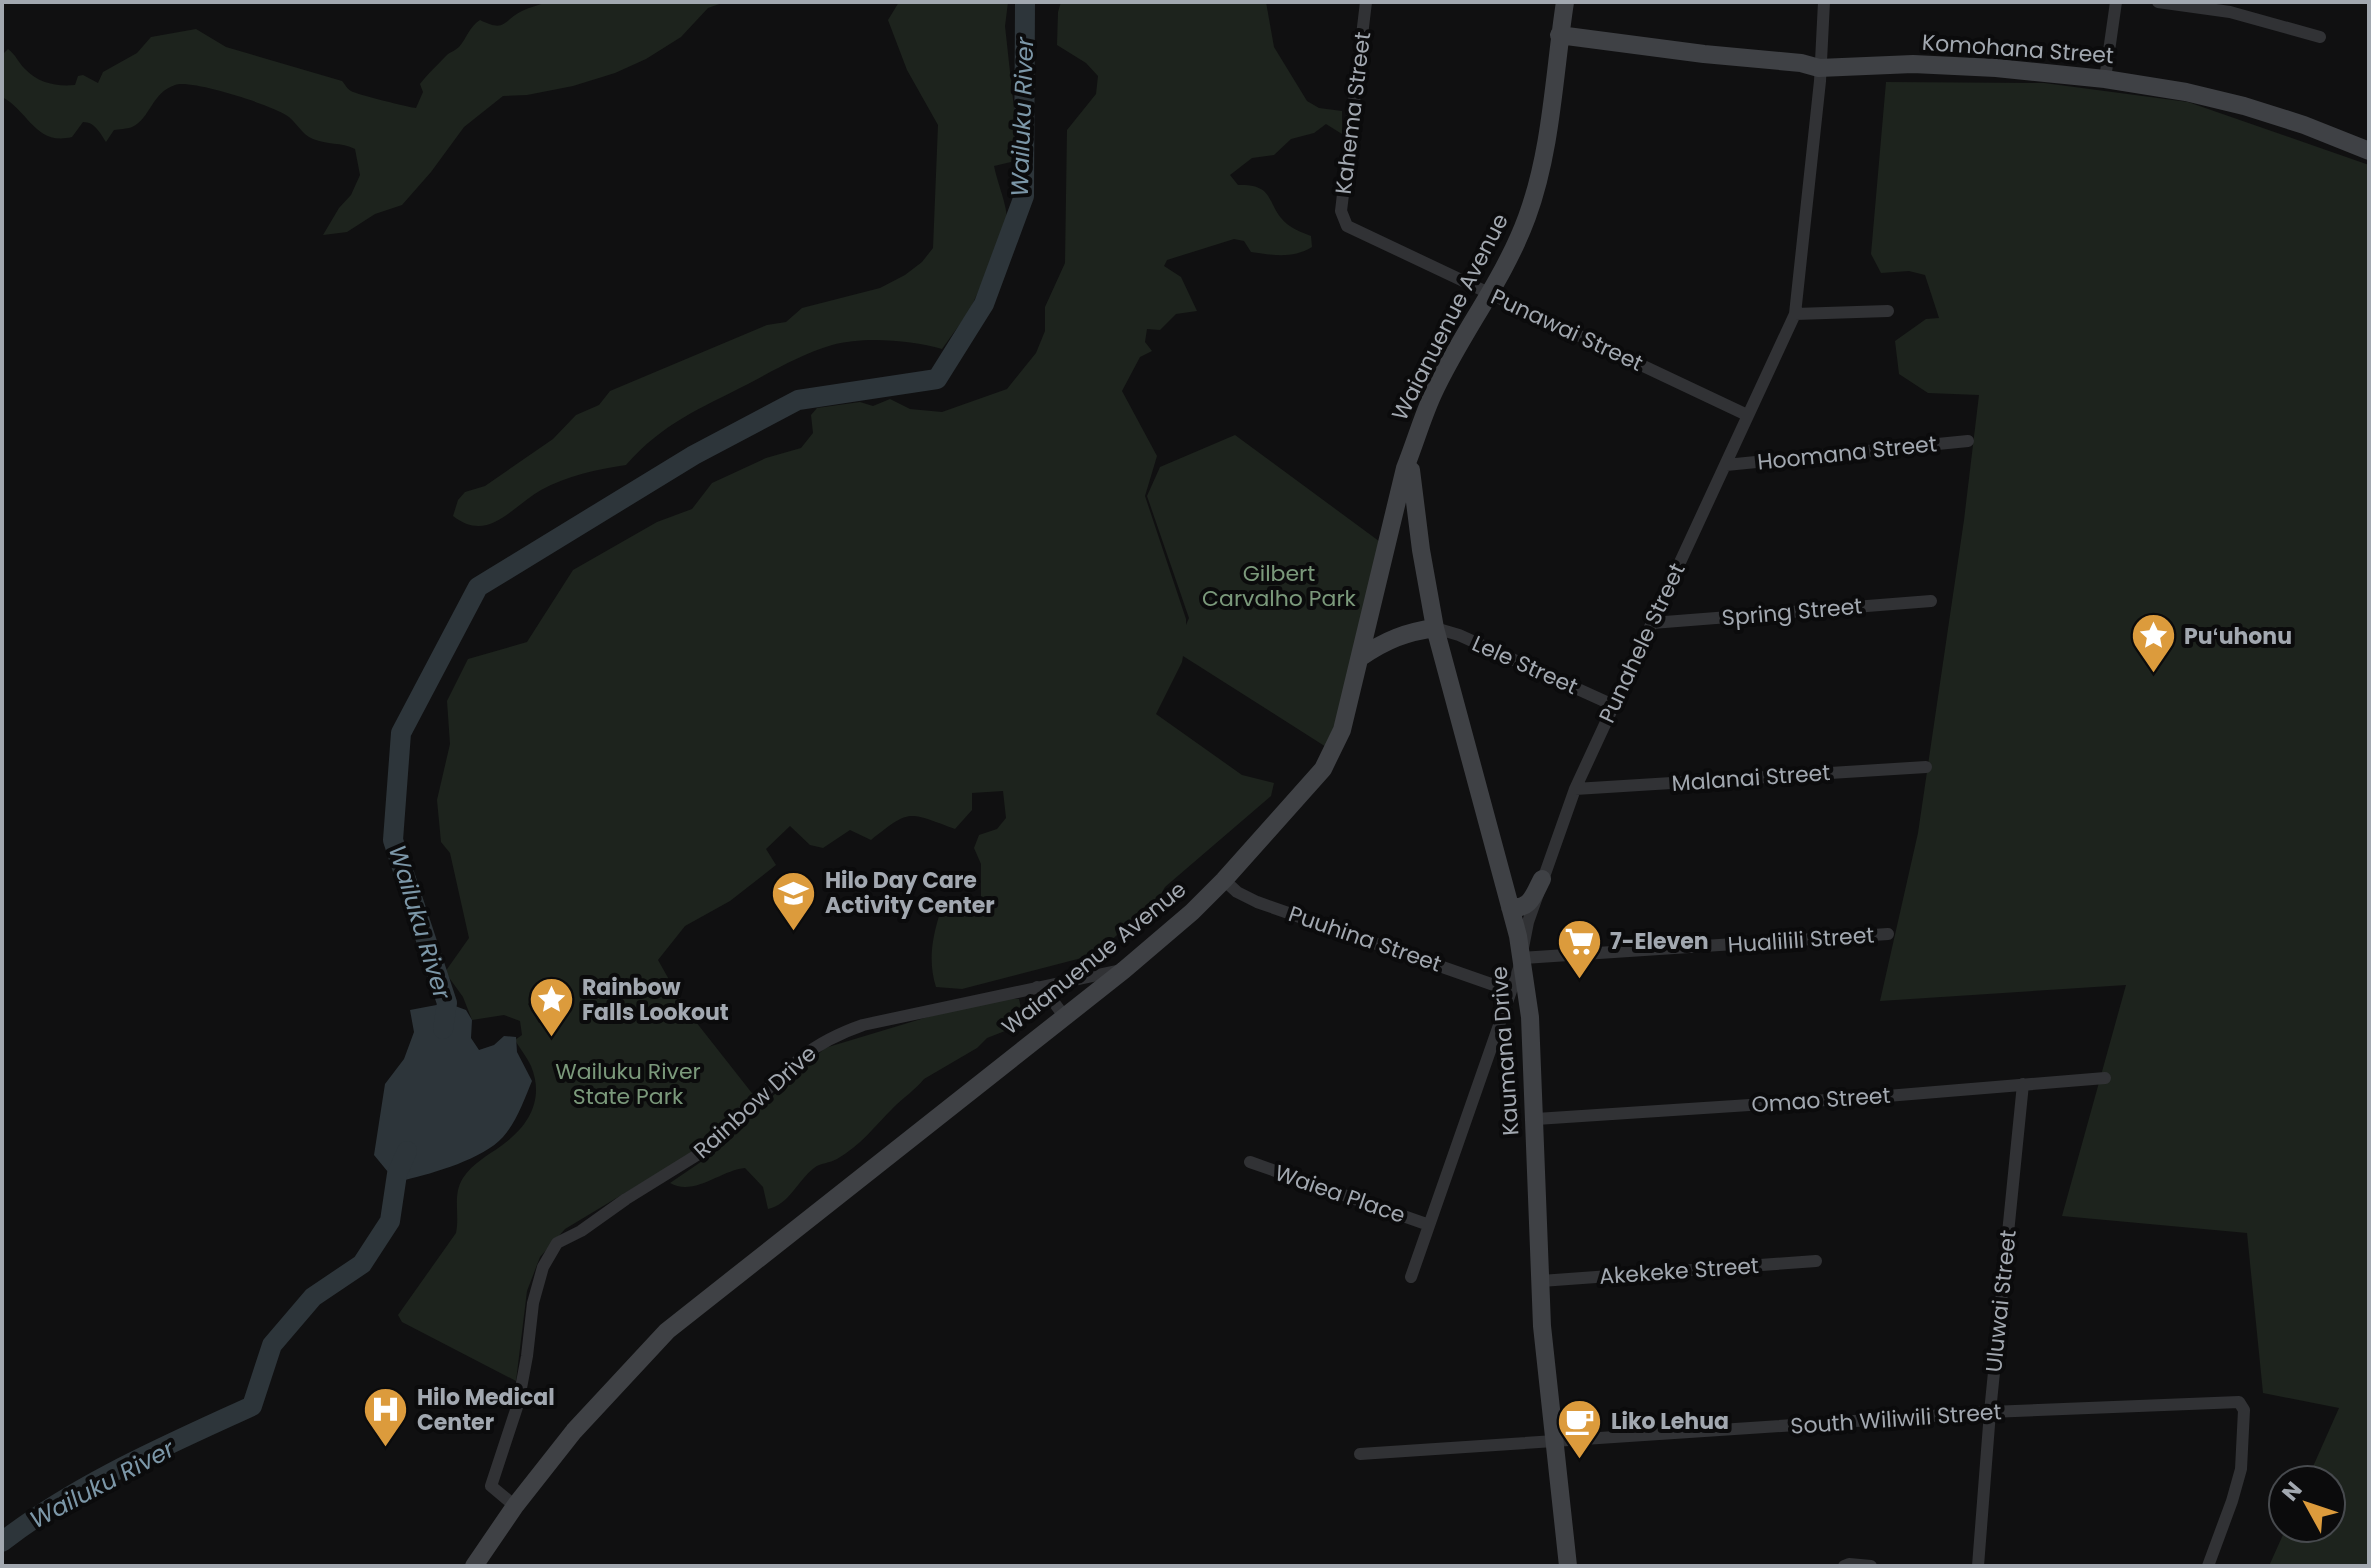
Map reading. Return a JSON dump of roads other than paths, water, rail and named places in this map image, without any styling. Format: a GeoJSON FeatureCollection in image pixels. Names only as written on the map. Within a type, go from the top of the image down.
{"type":"FeatureCollection","features":[{"type":"Feature","properties":{"kind":"street","name":"Kahema Street"},"geometry":{"type":"LineString","coordinates":[[1344,223],[1341,211],[1366,2]]}},
{"type":"Feature","properties":{"kind":"street","name":"Waianuenue Avenue"},"geometry":{"type":"LineString","coordinates":[[474,1566],[515,1506],[574,1431],[667,1331],[1124,970],[1192,912],[1323,769],[1341,732],[1405,468],[1433,394],[1490,294],[1519,237],[1533,199],[1546,151],[1565,2]]}},
{"type":"Feature","properties":{"kind":"street","name":"Punahele Street"},"geometry":{"type":"LineString","coordinates":[[1411,1277],[1511,991],[1522,958],[1528,922],[1575,789],[1795,314],[1819,96],[1824,2]]}},
{"type":"Feature","properties":{"kind":"street"},"geometry":{"type":"LineString","coordinates":[[2105,79],[2116,2]]}},
{"type":"Feature","properties":{"kind":"street"},"geometry":{"type":"LineString","coordinates":[[2158,2],[2230,12],[2320,37]]}},
{"type":"Feature","properties":{"kind":"street","name":"Komohana Street"},"geometry":{"type":"LineString","coordinates":[[1559,35],[1801,63],[1819,68],[1927,65],[2027,70],[2105,79],[2186,92],[2244,106],[2304,125],[2369,151]]}},
{"type":"Feature","properties":{"kind":"street","name":"Punawai Street"},"geometry":{"type":"LineString","coordinates":[[1344,223],[1354,231],[1747,415]]}},
{"type":"Feature","properties":{"kind":"street"},"geometry":{"type":"LineString","coordinates":[[1795,314],[1888,311]]}},
{"type":"Feature","properties":{"kind":"street","name":"Hoomana Street"},"geometry":{"type":"LineString","coordinates":[[1726,465],[1968,441]]}},
{"type":"Feature","properties":{"kind":"street","name":"Kaumana Drive"},"geometry":{"type":"LineString","coordinates":[[1413,448],[1411,478],[1435,628],[1522,958],[1530,1017],[1541,1281],[1553,1442],[1568,1566]]}},
{"type":"Feature","properties":{"kind":"street","name":"Spring Street"},"geometry":{"type":"LineString","coordinates":[[1652,623],[1931,601]]}},
{"type":"Feature","properties":{"kind":"street"},"geometry":{"type":"LineString","coordinates":[[1361,657],[1406,632],[1435,628]]}},
{"type":"Feature","properties":{"kind":"street","name":"Lele Street"},"geometry":{"type":"LineString","coordinates":[[1435,628],[1459,635],[1613,705]]}},
{"type":"Feature","properties":{"kind":"street","name":"Malanai Street"},"geometry":{"type":"LineString","coordinates":[[1575,789],[1926,767]]}},
{"type":"Feature","properties":{"kind":"street"},"geometry":{"type":"LineString","coordinates":[[1510,907],[1517,908],[1529,903],[1542,879]]}},
{"type":"Feature","properties":{"kind":"street","name":"Puuhina Street"},"geometry":{"type":"LineString","coordinates":[[1224,880],[1237,892],[1257,902],[1511,991]]}},
{"type":"Feature","properties":{"kind":"street","name":"Hualilili Street"},"geometry":{"type":"LineString","coordinates":[[1522,958],[1888,934]]}},
{"type":"Feature","properties":{"kind":"street","name":"Rainbow Drive"},"geometry":{"type":"LineString","coordinates":[[515,1506],[491,1486],[518,1404],[533,1303],[543,1267],[557,1243],[581,1231],[697,1155],[757,1097],[821,1042],[863,1025],[1124,970]]}},
{"type":"Feature","properties":{"kind":"street"},"geometry":{"type":"LineString","coordinates":[[1037,987],[1047,993],[1064,1016]]}},
{"type":"Feature","properties":{"kind":"street","name":"Omao Street"},"geometry":{"type":"LineString","coordinates":[[1536,1119],[2105,1078]]}},
{"type":"Feature","properties":{"kind":"street","name":"Uluwai Street"},"geometry":{"type":"LineString","coordinates":[[1978,1566],[2023,1084]]}},
{"type":"Feature","properties":{"kind":"street","name":"Waiea Place"},"geometry":{"type":"LineString","coordinates":[[1250,1162],[1429,1225]]}},
{"type":"Feature","properties":{"kind":"street","name":"Akekeke Street"},"geometry":{"type":"LineString","coordinates":[[1541,1281],[1816,1261]]}},
{"type":"Feature","properties":{"kind":"street","name":"South Wiliwili Street"},"geometry":{"type":"LineString","coordinates":[[1360,1454],[1990,1412],[2239,1402],[2244,1410],[2241,1469],[2208,1566]]}},
{"type":"Feature","properties":{"kind":"street"},"geometry":{"type":"LineString","coordinates":[[1844,1566],[1871,1566]]}},
{"type":"Feature","properties":{"kind":"waterway","name":"Wailuku River"},"geometry":{"type":"LineString","coordinates":[[443,1029],[447,1003],[393,840],[401,733],[478,587],[694,455],[798,400],[937,379],[984,304],[1024,196],[1025,2]]}},
{"type":"Feature","properties":{"kind":"waterway","name":"Wailuku River"},"geometry":{"type":"LineString","coordinates":[[2,1542],[91,1484],[252,1406],[272,1345],[313,1297],[362,1264],[390,1221],[397,1174],[407,1151]]}},
{"type":"Feature","properties":{"kind":"place","name":"Puʻuhonu"},"geometry":{"type":"Point","coordinates":[2153,675]}},
{"type":"Feature","properties":{"kind":"place","name":"Hilo Day Care Activity Center"},"geometry":{"type":"Point","coordinates":[794,932]}},
{"type":"Feature","properties":{"kind":"place","name":"7-Eleven"},"geometry":{"type":"Point","coordinates":[1579,980]}},
{"type":"Feature","properties":{"kind":"place","name":"Rainbow Falls Lookout"},"geometry":{"type":"Point","coordinates":[551,1039]}},
{"type":"Feature","properties":{"kind":"place","name":"Hilo Medical Center"},"geometry":{"type":"Point","coordinates":[386,1449]}},
{"type":"Feature","properties":{"kind":"place","name":"Liko Lehua"},"geometry":{"type":"Point","coordinates":[1580,1460]}},
{"type":"Feature","properties":{"kind":"park label","name":"Gilbert Carvalho Park"},"geometry":{"type":"Point","coordinates":[1279,586]}},
{"type":"Feature","properties":{"kind":"park label","name":"Wailuku River State Park"},"geometry":{"type":"Point","coordinates":[628,1084]}}]}
